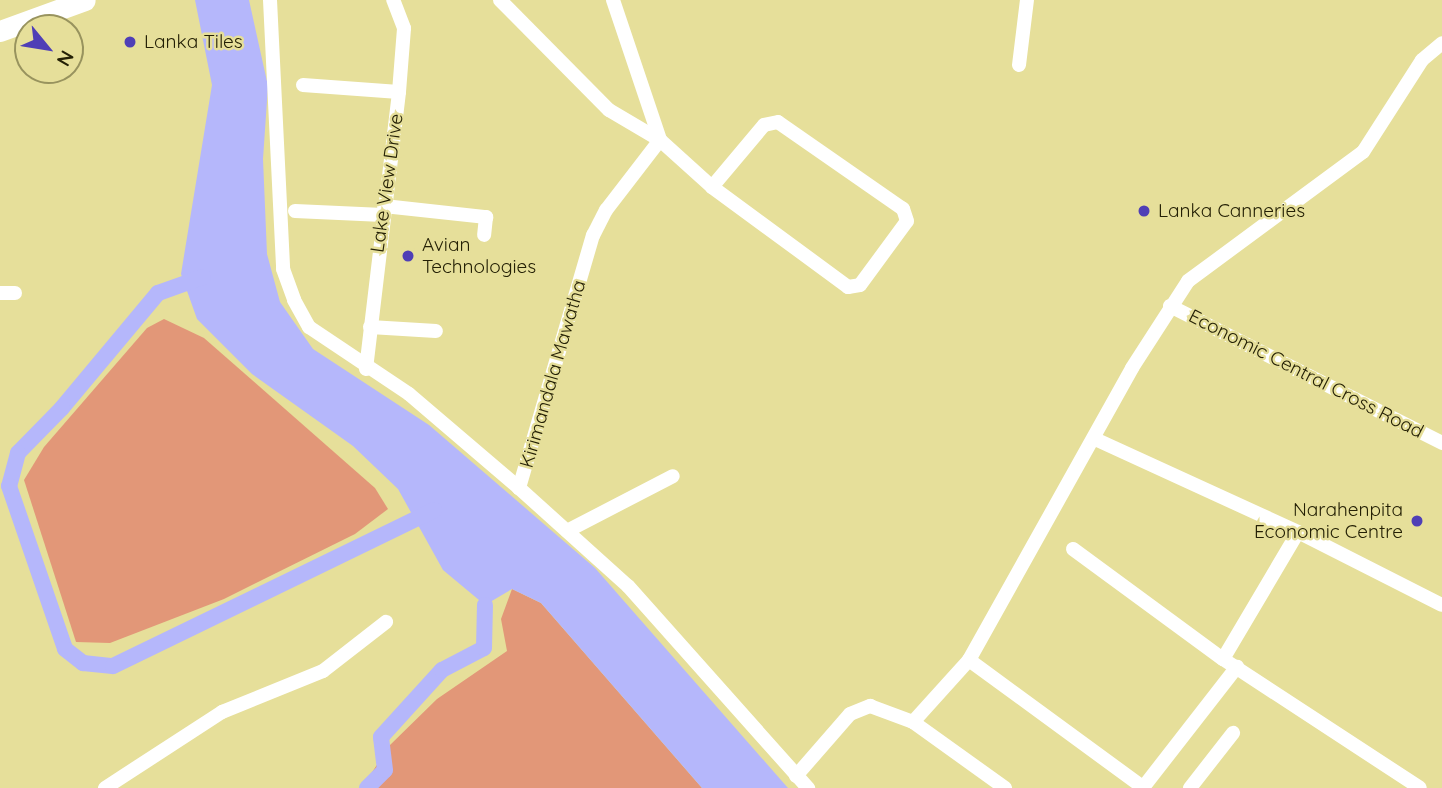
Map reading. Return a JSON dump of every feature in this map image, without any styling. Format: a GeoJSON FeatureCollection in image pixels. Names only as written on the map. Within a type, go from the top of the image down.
{"type":"FeatureCollection","features":[{"type":"Feature","properties":{"kind":"main road"},"geometry":{"type":"LineString","coordinates":[[0,31],[85,0]]}},
{"type":"Feature","properties":{"kind":"street"},"geometry":{"type":"LineString","coordinates":[[270,0],[283,269],[309,327],[366,369],[409,394],[519,488]]}},
{"type":"Feature","properties":{"kind":"street","name":"Lake View Drive"},"geometry":{"type":"LineString","coordinates":[[366,369],[399,92],[404,28],[393,0]]}},
{"type":"Feature","properties":{"kind":"street"},"geometry":{"type":"LineString","coordinates":[[500,0],[609,110],[660,141],[712,187],[848,287],[860,285],[907,221],[904,209],[778,122],[764,125],[712,187]]}},
{"type":"Feature","properties":{"kind":"street"},"geometry":{"type":"LineString","coordinates":[[612,0],[660,141]]}},
{"type":"Feature","properties":{"kind":"street"},"geometry":{"type":"LineString","coordinates":[[1019,65],[1027,0]]}},
{"type":"Feature","properties":{"kind":"street"},"geometry":{"type":"LineString","coordinates":[[913,722],[969,660],[1170,306],[1188,281],[1363,152],[1422,60],[1442,43]]}},
{"type":"Feature","properties":{"kind":"street"},"geometry":{"type":"LineString","coordinates":[[303,85],[399,92]]}},
{"type":"Feature","properties":{"kind":"street","name":"Kirimandala Mawatha"},"geometry":{"type":"LineString","coordinates":[[660,141],[606,210],[593,235],[519,488],[628,586],[808,788]]}},
{"type":"Feature","properties":{"kind":"street"},"geometry":{"type":"LineString","coordinates":[[295,211],[383,211],[485,218],[484,235]]}},
{"type":"Feature","properties":{"kind":"street"},"geometry":{"type":"LineString","coordinates":[[0,293],[15,293]]}},
{"type":"Feature","properties":{"kind":"street","name":"Economic Central Cross Road"},"geometry":{"type":"LineString","coordinates":[[1170,306],[1442,443]]}},
{"type":"Feature","properties":{"kind":"street"},"geometry":{"type":"LineString","coordinates":[[370,327],[436,331]]}},
{"type":"Feature","properties":{"kind":"street"},"geometry":{"type":"LineString","coordinates":[[1094,439],[1298,532],[1442,605]]}},
{"type":"Feature","properties":{"kind":"street"},"geometry":{"type":"LineString","coordinates":[[567,531],[673,476]]}},
{"type":"Feature","properties":{"kind":"street"},"geometry":{"type":"LineString","coordinates":[[1223,659],[1298,532]]}},
{"type":"Feature","properties":{"kind":"street"},"geometry":{"type":"LineString","coordinates":[[1073,549],[1223,659],[1420,788]]}},
{"type":"Feature","properties":{"kind":"street"},"geometry":{"type":"LineString","coordinates":[[105,788],[222,712],[323,671],[386,622]]}},
{"type":"Feature","properties":{"kind":"street"},"geometry":{"type":"LineString","coordinates":[[969,660],[1145,786],[1237,667]]}},
{"type":"Feature","properties":{"kind":"street"},"geometry":{"type":"LineString","coordinates":[[796,776],[850,714],[870,706],[913,722],[1005,788]]}},
{"type":"Feature","properties":{"kind":"street"},"geometry":{"type":"LineString","coordinates":[[1190,788],[1233,733]]}},
{"type":"Feature","properties":{"kind":"shaded area"},"geometry":{"type":"Polygon","coordinates":[[[164,319],[204,338],[375,488],[388,509],[355,534],[224,599],[110,643],[76,642],[24,480],[44,447],[147,328],[164,319]]]}},
{"type":"Feature","properties":{"kind":"shaded area"},"geometry":{"type":"Polygon","coordinates":[[[512,589],[541,603],[702,788],[362,788],[389,746],[437,699],[507,651],[501,619],[512,589]]]}},
{"type":"Feature","properties":{"kind":"water"},"geometry":{"type":"Polygon","coordinates":[[[195,0],[249,0],[268,86],[263,159],[267,254],[280,302],[313,349],[429,425],[595,568],[788,788],[702,788],[541,603],[512,589],[485,605],[443,570],[398,489],[353,446],[252,374],[197,319],[181,274],[212,85],[195,0]]]}},
{"type":"Feature","properties":{"kind":"waterway"},"geometry":{"type":"LineString","coordinates":[[203,277],[158,293],[62,408],[18,453],[9,486],[65,649],[83,663],[113,666],[434,510]]}},
{"type":"Feature","properties":{"kind":"waterway"},"geometry":{"type":"LineString","coordinates":[[367,788],[385,770],[381,737],[442,670],[484,648],[485,605]]}},
{"type":"Feature","properties":{"kind":"place","name":"Lanka Tiles"},"geometry":{"type":"Point","coordinates":[130,42]}},
{"type":"Feature","properties":{"kind":"place","name":"Lanka Canneries"},"geometry":{"type":"Point","coordinates":[1144,211]}},
{"type":"Feature","properties":{"kind":"place","name":"Avian Technologies"},"geometry":{"type":"Point","coordinates":[408,256]}},
{"type":"Feature","properties":{"kind":"place","name":"Narahenpita Economic Centre"},"geometry":{"type":"Point","coordinates":[1417,521]}}]}
